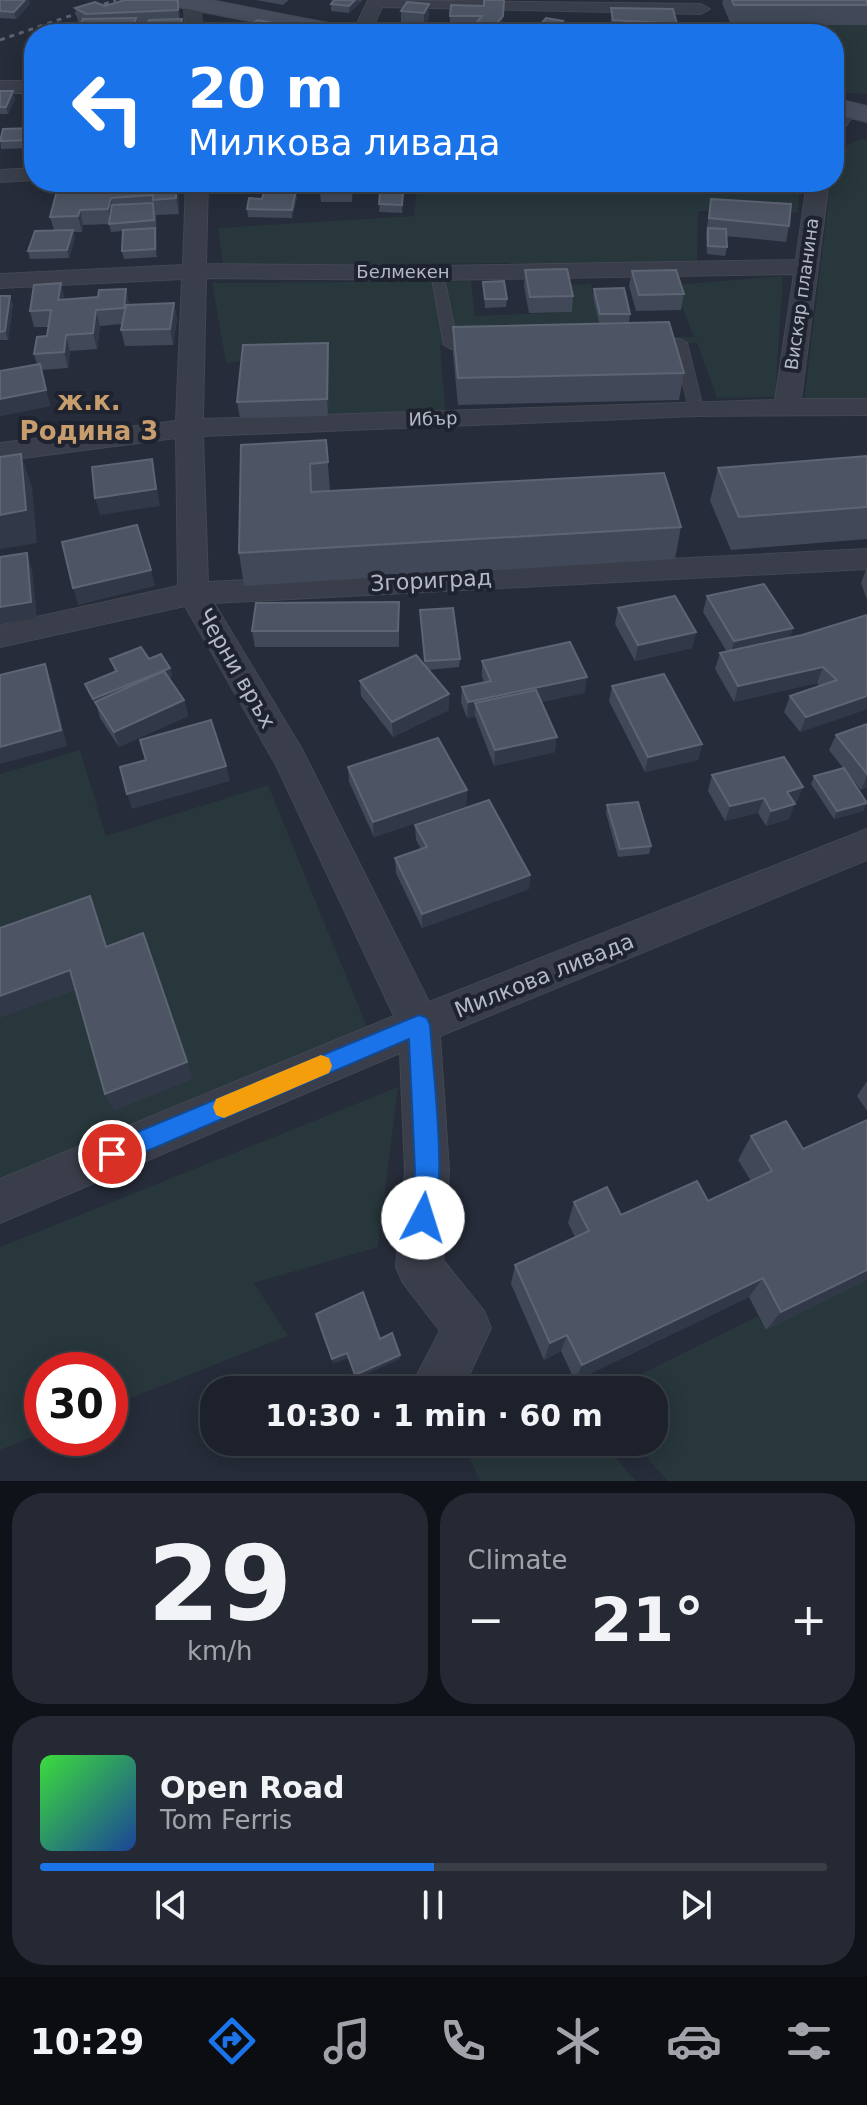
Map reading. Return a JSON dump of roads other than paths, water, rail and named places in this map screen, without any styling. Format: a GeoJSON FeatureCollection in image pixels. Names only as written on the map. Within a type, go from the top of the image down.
{"type":"FeatureCollection","features":[{"type":"Feature","properties":{"kind":"main road"},"geometry":{"type":"LineString","coordinates":[[188,1],[300,24]]}},
{"type":"Feature","properties":{"kind":"street"},"geometry":{"type":"LineString","coordinates":[[188,1],[192,24]]}},
{"type":"Feature","properties":{"kind":"street"},"geometry":{"type":"LineString","coordinates":[[366,24],[377,1],[702,10]]}},
{"type":"Feature","properties":{"kind":"street"},"geometry":{"type":"LineString","coordinates":[[0,87],[24,87]]}},
{"type":"Feature","properties":{"kind":"street"},"geometry":{"type":"LineString","coordinates":[[0,176],[24,175]]}},
{"type":"Feature","properties":{"kind":"street","name":"Черни връх"},"geometry":{"type":"LineString","coordinates":[[197,192],[189,428],[193,593],[291,761],[419,1025]]}},
{"type":"Feature","properties":{"kind":"street","name":"Вискяр планина"},"geometry":{"type":"LineString","coordinates":[[787,407],[816,192]]}},
{"type":"Feature","properties":{"kind":"street","name":"Белмекен"},"geometry":{"type":"LineString","coordinates":[[0,281],[196,271],[437,273],[805,267]]}},
{"type":"Feature","properties":{"kind":"street","name":"Ибър"},"geometry":{"type":"LineString","coordinates":[[0,452],[189,428],[696,408],[867,407]]}},
{"type":"Feature","properties":{"kind":"street","name":"Згориград"},"geometry":{"type":"LineString","coordinates":[[0,636],[193,593],[867,559]]}},
{"type":"Feature","properties":{"kind":"street","name":"Милкова ливада"},"geometry":{"type":"LineString","coordinates":[[0,1201],[419,1025],[867,844]]}},
{"type":"Feature","properties":{"kind":"street"},"geometry":{"type":"LineString","coordinates":[[419,1025],[427,1170],[419,1267],[467,1328],[443,1376]]}},
{"type":"Feature","properties":{"kind":"lane"},"geometry":{"type":"LineString","coordinates":[[437,273],[451,345],[497,344]]}},
{"type":"Feature","properties":{"kind":"lane"},"geometry":{"type":"LineString","coordinates":[[634,343],[680,343],[696,408]]}},
{"type":"Feature","properties":{"kind":"railway"},"geometry":{"type":"LineString","coordinates":[[46,24],[116,0]]}},
{"type":"Feature","properties":{"kind":"railway"},"geometry":{"type":"LineString","coordinates":[[0,40],[24,32]]}},
{"type":"Feature","properties":{"kind":"district","name":"ж.к. Родина 3"},"geometry":{"type":"Point","coordinates":[89,416]}}]}
